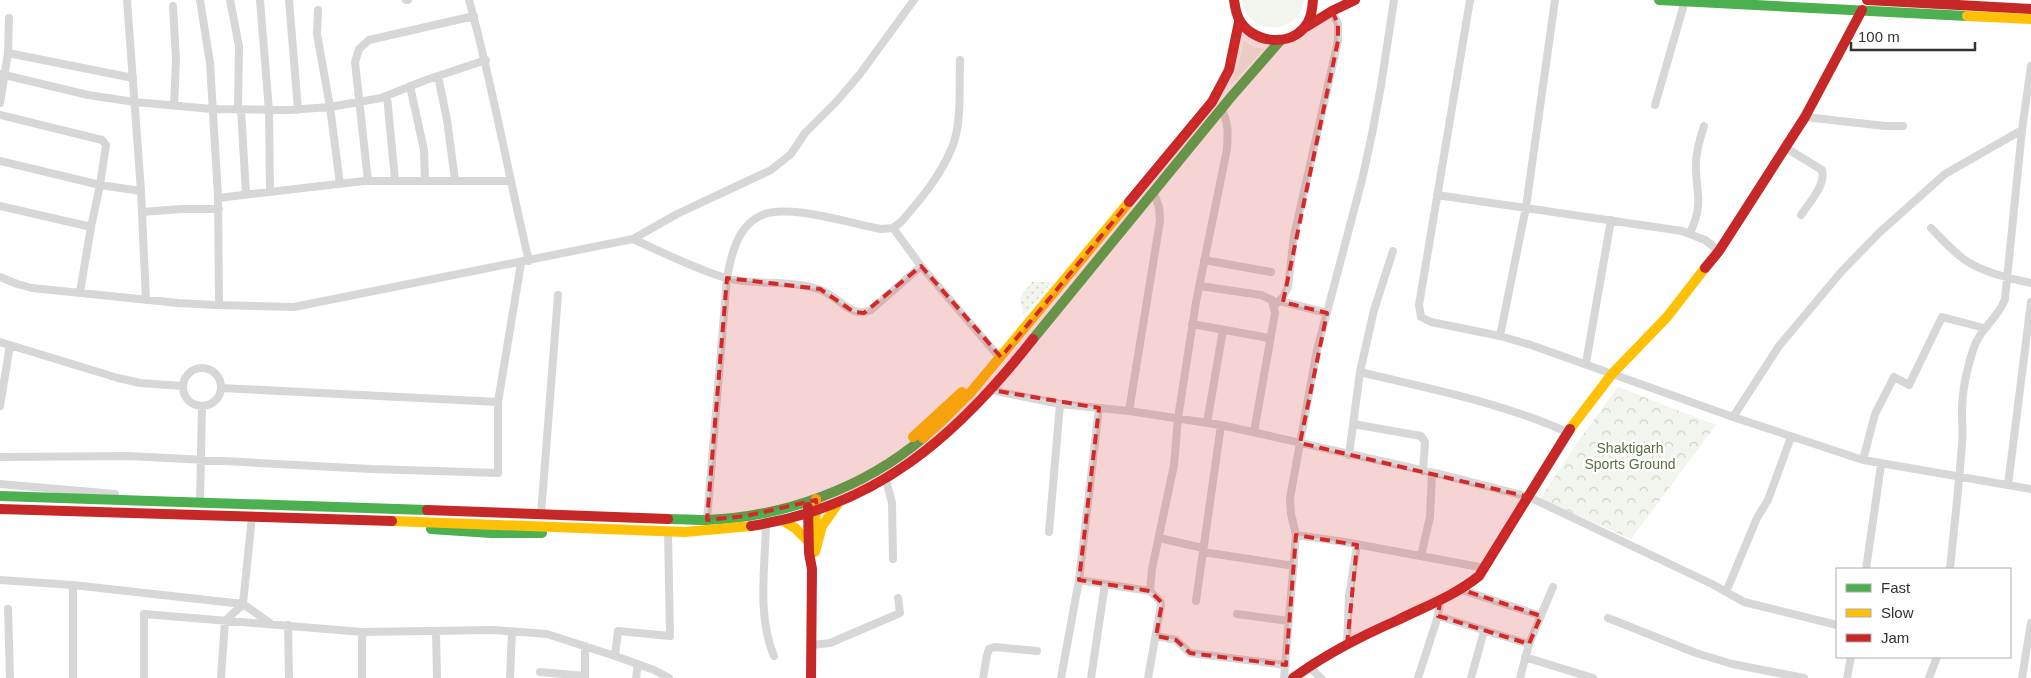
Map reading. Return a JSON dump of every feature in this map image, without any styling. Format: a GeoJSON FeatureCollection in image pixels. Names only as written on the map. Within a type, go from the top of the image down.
{"type":"FeatureCollection","features":[{"type":"Feature","properties":{"kind":"main road"},"geometry":{"type":"LineString","coordinates":[[1301,30],[1310,19],[1314,0]]}},
{"type":"Feature","properties":{"kind":"main road"},"geometry":{"type":"LineString","coordinates":[[1233,3],[1239,22],[1250,33],[1264,40],[1280,41],[1291,37],[1332,11],[1355,0]]}},
{"type":"Feature","properties":{"kind":"main road"},"geometry":{"type":"LineString","coordinates":[[1659,0],[1862,10],[2031,9]]}},
{"type":"Feature","properties":{"kind":"main road"},"geometry":{"type":"LineString","coordinates":[[1867,0],[1930,9],[2031,19]]}},
{"type":"Feature","properties":{"kind":"main road"},"geometry":{"type":"LineString","coordinates":[[1293,678],[1308,666],[1347,644],[1462,590],[1485,568],[1577,418],[1612,374],[1667,317],[1719,251],[1805,117],[1862,10]]}},
{"type":"Feature","properties":{"kind":"main road"},"geometry":{"type":"LineString","coordinates":[[0,496],[200,501],[706,520],[746,516],[812,501],[862,480],[930,423],[970,384],[987,373],[1212,102],[1230,70],[1239,22]]}},
{"type":"Feature","properties":{"kind":"main road"},"geometry":{"type":"LineString","coordinates":[[0,509],[396,521],[422,528],[490,533],[545,534],[573,527],[724,530],[785,522],[813,514],[886,480],[906,467],[936,444],[991,390],[1221,109],[1280,41]]}},
{"type":"Feature","properties":{"kind":"main road"},"geometry":{"type":"LineString","coordinates":[[812,501],[815,552]]}},
{"type":"Feature","properties":{"kind":"main road"},"geometry":{"type":"LineString","coordinates":[[812,569],[822,526],[838,504]]}},
{"type":"Feature","properties":{"kind":"main road"},"geometry":{"type":"LineString","coordinates":[[812,678],[812,569],[809,542],[813,514]]}},
{"type":"Feature","properties":{"kind":"main road"},"geometry":{"type":"LineString","coordinates":[[785,522],[795,528],[809,542]]}},
{"type":"Feature","properties":{"kind":"street"},"geometry":{"type":"LineString","coordinates":[[127,0],[141,191],[146,300]]}},
{"type":"Feature","properties":{"kind":"street"},"geometry":{"type":"LineString","coordinates":[[200,0],[208,50],[219,209],[220,298],[219,303],[216,305]]}},
{"type":"Feature","properties":{"kind":"street"},"geometry":{"type":"LineString","coordinates":[[230,0],[239,46],[239,110],[246,194]]}},
{"type":"Feature","properties":{"kind":"street"},"geometry":{"type":"LineString","coordinates":[[260,0],[270,111],[270,191]]}},
{"type":"Feature","properties":{"kind":"street"},"geometry":{"type":"LineString","coordinates":[[289,0],[298,110]]}},
{"type":"Feature","properties":{"kind":"street"},"geometry":{"type":"LineString","coordinates":[[0,457],[130,456],[371,469],[498,473],[498,402],[525,262],[486,60],[469,0]]}},
{"type":"Feature","properties":{"kind":"street"},"geometry":{"type":"LineString","coordinates":[[0,277],[24,287],[146,300],[216,305],[294,307],[633,239],[677,214],[764,173],[784,161],[805,133],[830,110],[860,74],[914,0]]}},
{"type":"Feature","properties":{"kind":"street"},"geometry":{"type":"LineString","coordinates":[[1284,678],[1296,536],[1291,514],[1290,498],[1317,350],[1362,180],[1372,134],[1394,0]]}},
{"type":"Feature","properties":{"kind":"street"},"geometry":{"type":"LineString","coordinates":[[1470,0],[1419,305],[1421,318],[1431,322],[1500,336],[1586,363],[1733,417],[1863,460],[1881,465],[2031,488]]}},
{"type":"Feature","properties":{"kind":"street"},"geometry":{"type":"LineString","coordinates":[[1500,336],[1526,207],[1555,0]]}},
{"type":"Feature","properties":{"kind":"street"},"geometry":{"type":"LineString","coordinates":[[1656,105],[1685,1]]}},
{"type":"Feature","properties":{"kind":"street"},"geometry":{"type":"LineString","coordinates":[[173,6],[176,60],[174,104]]}},
{"type":"Feature","properties":{"kind":"street"},"geometry":{"type":"LineString","coordinates":[[318,10],[317,34],[330,107],[340,184]]}},
{"type":"Feature","properties":{"kind":"street"},"geometry":{"type":"LineString","coordinates":[[1254,432],[1269,338],[1277,304],[1286,292],[1290,280],[1294,236],[1338,41],[1338,24],[1332,11]]}},
{"type":"Feature","properties":{"kind":"street"},"geometry":{"type":"LineString","coordinates":[[368,181],[355,62],[356,55],[364,42],[474,16]]}},
{"type":"Feature","properties":{"kind":"street"},"geometry":{"type":"LineString","coordinates":[[0,103],[8,53],[9,18]]}},
{"type":"Feature","properties":{"kind":"street"},"geometry":{"type":"LineString","coordinates":[[8,53],[133,78]]}},
{"type":"Feature","properties":{"kind":"street"},"geometry":{"type":"LineString","coordinates":[[3,75],[88,95],[135,102],[174,104],[212,109],[270,111],[298,110],[359,103],[387,96],[410,86],[486,60]]}},
{"type":"Feature","properties":{"kind":"street"},"geometry":{"type":"LineString","coordinates":[[706,520],[727,278],[730,258],[740,237],[759,216],[770,212],[798,212],[881,229],[893,228],[901,222],[938,176],[954,144],[958,117],[960,60]]}},
{"type":"Feature","properties":{"kind":"street"},"geometry":{"type":"LineString","coordinates":[[1950,568],[1960,478],[1963,436],[1962,409],[1966,377],[1973,349],[1984,328],[2002,306],[2008,278],[2022,130],[2031,66]]}},
{"type":"Feature","properties":{"kind":"street"},"geometry":{"type":"LineString","coordinates":[[438,76],[455,180]]}},
{"type":"Feature","properties":{"kind":"street"},"geometry":{"type":"LineString","coordinates":[[410,86],[424,150],[425,180]]}},
{"type":"Feature","properties":{"kind":"street"},"geometry":{"type":"LineString","coordinates":[[387,96],[395,180]]}},
{"type":"Feature","properties":{"kind":"street"},"geometry":{"type":"LineString","coordinates":[[1150,591],[1152,569],[1174,465],[1178,418],[1192,324],[1227,149],[1227,120],[1221,109]]}},
{"type":"Feature","properties":{"kind":"street"},"geometry":{"type":"LineString","coordinates":[[0,115],[105,142],[106,148],[100,185],[80,292]]}},
{"type":"Feature","properties":{"kind":"street"},"geometry":{"type":"LineString","coordinates":[[1805,117],[1885,126],[1903,126]]}},
{"type":"Feature","properties":{"kind":"street"},"geometry":{"type":"LineString","coordinates":[[1690,233],[1697,218],[1700,204],[1696,162],[1704,126]]}},
{"type":"Feature","properties":{"kind":"street"},"geometry":{"type":"LineString","coordinates":[[1733,417],[1779,346],[1842,271],[1880,232],[1945,174],[2022,130]]}},
{"type":"Feature","properties":{"kind":"street"},"geometry":{"type":"LineString","coordinates":[[1786,148],[1822,170],[1823,174],[1822,181],[1801,215]]}},
{"type":"Feature","properties":{"kind":"street"},"geometry":{"type":"LineString","coordinates":[[0,161],[100,185],[141,191]]}},
{"type":"Feature","properties":{"kind":"street"},"geometry":{"type":"LineString","coordinates":[[218,198],[368,181],[510,181]]}},
{"type":"Feature","properties":{"kind":"street"},"geometry":{"type":"LineString","coordinates":[[1129,411],[1160,221],[1159,207],[1154,193]]}},
{"type":"Feature","properties":{"kind":"street"},"geometry":{"type":"LineString","coordinates":[[1437,195],[1690,233],[1705,240],[1719,251]]}},
{"type":"Feature","properties":{"kind":"street"},"geometry":{"type":"LineString","coordinates":[[0,206],[91,228]]}},
{"type":"Feature","properties":{"kind":"street"},"geometry":{"type":"LineString","coordinates":[[142,212],[219,209]]}},
{"type":"Feature","properties":{"kind":"street"},"geometry":{"type":"LineString","coordinates":[[1586,363],[1611,220]]}},
{"type":"Feature","properties":{"kind":"street"},"geometry":{"type":"LineString","coordinates":[[893,228],[922,266],[1000,358]]}},
{"type":"Feature","properties":{"kind":"street"},"geometry":{"type":"LineString","coordinates":[[1931,228],[1965,260],[1976,267],[2008,278],[2031,283]]}},
{"type":"Feature","properties":{"kind":"street"},"geometry":{"type":"LineString","coordinates":[[633,239],[727,278],[796,285],[820,290],[854,312],[864,313],[871,310],[922,266]]}},
{"type":"Feature","properties":{"kind":"street"},"geometry":{"type":"LineString","coordinates":[[1349,455],[1360,372],[1374,310],[1393,251]]}},
{"type":"Feature","properties":{"kind":"street"},"geometry":{"type":"LineString","coordinates":[[1204,260],[1272,272]]}},
{"type":"Feature","properties":{"kind":"street"},"geometry":{"type":"LineString","coordinates":[[1200,286],[1267,296],[1277,304],[1327,313]]}},
{"type":"Feature","properties":{"kind":"street"},"geometry":{"type":"LineString","coordinates":[[541,515],[558,295]]}},
{"type":"Feature","properties":{"kind":"street"},"geometry":{"type":"LineString","coordinates":[[2008,485],[2031,302]]}},
{"type":"Feature","properties":{"kind":"street"},"geometry":{"type":"LineString","coordinates":[[1863,460],[1875,414],[1894,377],[1909,385],[1942,317],[1984,328]]}},
{"type":"Feature","properties":{"kind":"street"},"geometry":{"type":"LineString","coordinates":[[1192,324],[1269,338]]}},
{"type":"Feature","properties":{"kind":"street"},"geometry":{"type":"LineString","coordinates":[[1207,423],[1223,330]]}},
{"type":"Feature","properties":{"kind":"street"},"geometry":{"type":"LineString","coordinates":[[0,342],[118,378],[183,386]]}},
{"type":"Feature","properties":{"kind":"street"},"geometry":{"type":"LineString","coordinates":[[0,406],[10,345]]}},
{"type":"Feature","properties":{"kind":"street"},"geometry":{"type":"LineString","coordinates":[[204,368],[214,372],[219,378],[222,388],[216,400],[210,405],[202,406],[189,401],[185,396],[183,386],[189,372],[204,368]]}},
{"type":"Feature","properties":{"kind":"street"},"geometry":{"type":"LineString","coordinates":[[1360,372],[1486,404],[1544,422],[1568,433]]}},
{"type":"Feature","properties":{"kind":"street"},"geometry":{"type":"LineString","coordinates":[[222,388],[498,402]]}},
{"type":"Feature","properties":{"kind":"street"},"geometry":{"type":"LineString","coordinates":[[991,390],[1060,404],[1129,411],[1221,425],[1529,497],[1712,584],[1744,602],[1836,625]]}},
{"type":"Feature","properties":{"kind":"street"},"geometry":{"type":"LineString","coordinates":[[1049,532],[1060,404]]}},
{"type":"Feature","properties":{"kind":"street"},"geometry":{"type":"LineString","coordinates":[[200,501],[202,406]]}},
{"type":"Feature","properties":{"kind":"street"},"geometry":{"type":"LineString","coordinates":[[1061,678],[1079,580],[1099,408]]}},
{"type":"Feature","properties":{"kind":"street"},"geometry":{"type":"LineString","coordinates":[[1353,424],[1421,436],[1425,442],[1423,471]]}},
{"type":"Feature","properties":{"kind":"street"},"geometry":{"type":"LineString","coordinates":[[1196,601],[1221,425]]}},
{"type":"Feature","properties":{"kind":"street"},"geometry":{"type":"LineString","coordinates":[[1726,592],[1756,518],[1768,500],[1792,437]]}},
{"type":"Feature","properties":{"kind":"street"},"geometry":{"type":"LineString","coordinates":[[1866,568],[1881,465]]}},
{"type":"Feature","properties":{"kind":"street"},"geometry":{"type":"LineString","coordinates":[[1421,556],[1430,517],[1432,473]]}},
{"type":"Feature","properties":{"kind":"street"},"geometry":{"type":"LineString","coordinates":[[886,480],[892,503],[893,559]]}},
{"type":"Feature","properties":{"kind":"street"},"geometry":{"type":"LineString","coordinates":[[0,484],[164,500]]}},
{"type":"Feature","properties":{"kind":"street"},"geometry":{"type":"LineString","coordinates":[[221,678],[226,621],[243,604],[252,516]]}},
{"type":"Feature","properties":{"kind":"street"},"geometry":{"type":"LineString","coordinates":[[766,525],[764,610],[767,639],[774,656]]}},
{"type":"Feature","properties":{"kind":"street"},"geometry":{"type":"LineString","coordinates":[[615,656],[618,631],[670,636],[668,530]]}},
{"type":"Feature","properties":{"kind":"street"},"geometry":{"type":"LineString","coordinates":[[1296,536],[1485,568]]}},
{"type":"Feature","properties":{"kind":"street"},"geometry":{"type":"LineString","coordinates":[[1159,538],[1203,550],[1294,566]]}},
{"type":"Feature","properties":{"kind":"street"},"geometry":{"type":"LineString","coordinates":[[1347,644],[1349,596],[1357,545]]}},
{"type":"Feature","properties":{"kind":"street"},"geometry":{"type":"LineString","coordinates":[[0,580],[73,585],[243,604],[271,624]]}},
{"type":"Feature","properties":{"kind":"street"},"geometry":{"type":"LineString","coordinates":[[1079,580],[1150,591],[1160,601],[1161,606],[1148,678]]}},
{"type":"Feature","properties":{"kind":"street"},"geometry":{"type":"LineString","coordinates":[[1091,678],[1105,584]]}},
{"type":"Feature","properties":{"kind":"street"},"geometry":{"type":"LineString","coordinates":[[73,585],[73,678]]}},
{"type":"Feature","properties":{"kind":"street"},"geometry":{"type":"LineString","coordinates":[[1520,678],[1529,644],[1553,587]]}},
{"type":"Feature","properties":{"kind":"street"},"geometry":{"type":"LineString","coordinates":[[1462,590],[1541,616]]}},
{"type":"Feature","properties":{"kind":"street"},"geometry":{"type":"LineString","coordinates":[[812,645],[830,643],[900,613],[898,598]]}},
{"type":"Feature","properties":{"kind":"street"},"geometry":{"type":"LineString","coordinates":[[1418,678],[1438,616],[1440,601]]}},
{"type":"Feature","properties":{"kind":"street"},"geometry":{"type":"LineString","coordinates":[[8,609],[10,678]]}},
{"type":"Feature","properties":{"kind":"street"},"geometry":{"type":"LineString","coordinates":[[144,678],[144,614],[362,632],[436,631],[547,634],[638,664],[669,678]]}},
{"type":"Feature","properties":{"kind":"street"},"geometry":{"type":"LineString","coordinates":[[1237,614],[1289,621]]}},
{"type":"Feature","properties":{"kind":"street"},"geometry":{"type":"LineString","coordinates":[[1438,616],[1529,644]]}},
{"type":"Feature","properties":{"kind":"street"},"geometry":{"type":"LineString","coordinates":[[1608,618],[1696,653],[1732,664],[1804,678]]}},
{"type":"Feature","properties":{"kind":"street"},"geometry":{"type":"LineString","coordinates":[[2022,678],[2031,623]]}},
{"type":"Feature","properties":{"kind":"street"},"geometry":{"type":"LineString","coordinates":[[288,625],[289,678]]}},
{"type":"Feature","properties":{"kind":"street"},"geometry":{"type":"LineString","coordinates":[[436,631],[437,678]]}},
{"type":"Feature","properties":{"kind":"street"},"geometry":{"type":"LineString","coordinates":[[1472,678],[1484,631]]}},
{"type":"Feature","properties":{"kind":"street"},"geometry":{"type":"LineString","coordinates":[[362,632],[362,678]]}},
{"type":"Feature","properties":{"kind":"street"},"geometry":{"type":"LineString","coordinates":[[510,678],[512,632]]}},
{"type":"Feature","properties":{"kind":"street"},"geometry":{"type":"LineString","coordinates":[[1156,636],[1176,640],[1190,653],[1286,665]]}},
{"type":"Feature","properties":{"kind":"street"},"geometry":{"type":"LineString","coordinates":[[540,672],[585,677],[585,646]]}},
{"type":"Feature","properties":{"kind":"street"},"geometry":{"type":"LineString","coordinates":[[984,678],[986,655],[990,649],[995,647],[1037,651]]}},
{"type":"Feature","properties":{"kind":"street"},"geometry":{"type":"LineString","coordinates":[[0,657],[10,658]]}},
{"type":"Feature","properties":{"kind":"street"},"geometry":{"type":"LineString","coordinates":[[1525,657],[1593,678]]}},
{"type":"Feature","properties":{"kind":"street"},"geometry":{"type":"LineString","coordinates":[[1847,678],[1851,658]]}},
{"type":"Feature","properties":{"kind":"street"},"geometry":{"type":"LineString","coordinates":[[1929,678],[1937,658]]}},
{"type":"Feature","properties":{"kind":"street"},"geometry":{"type":"LineString","coordinates":[[636,678],[638,664]]}},
{"type":"Feature","properties":{"kind":"street"},"geometry":{"type":"LineString","coordinates":[[1308,666],[1321,678]]}},
{"type":"Feature","properties":{"kind":"highlighted area"},"geometry":{"type":"Polygon","coordinates":[[[1332,11],[1338,24],[1338,41],[1283,302],[1327,313],[1300,443],[1529,497],[1485,568],[1463,590],[1541,616],[1529,644],[1438,616],[1440,601],[1347,645],[1357,545],[1296,535],[1286,665],[1190,653],[1176,640],[1156,636],[1162,603],[1150,591],[1079,580],[1099,408],[991,390],[906,467],[817,512],[816,500],[746,516],[707,520],[727,278],[820,289],[854,312],[864,313],[921,266],[1001,357],[1212,102],[1229,70],[1239,22],[1264,40],[1280,41],[1332,11]]]}},
{"type":"Feature","properties":{"kind":"green space"},"geometry":{"type":"Polygon","coordinates":[[[1242,0],[1304,0],[1300,12],[1293,20],[1284,26],[1273,27],[1262,26],[1253,21],[1246,12],[1242,0]]]}},
{"type":"Feature","properties":{"kind":"green space"},"geometry":{"type":"Polygon","coordinates":[[[1244,41],[1254,47],[1264,49],[1230,86],[1239,62],[1244,41]]]}},
{"type":"Feature","properties":{"kind":"green space"},"geometry":{"type":"Polygon","coordinates":[[[1032,282],[1052,282],[1024,316],[1020,297],[1032,282]]]}},
{"type":"Feature","properties":{"kind":"green space","name":"Shaktigarh Sports Ground"},"geometry":{"type":"Polygon","coordinates":[[[1618,387],[1716,425],[1631,539],[1540,499],[1577,443],[1618,387]]]}},
{"type":"Feature","properties":{"kind":"traffic: fast"},"geometry":{"type":"LineString","coordinates":[[1659,0],[1967,16]]}},
{"type":"Feature","properties":{"kind":"traffic: fast"},"geometry":{"type":"LineString","coordinates":[[1033,339],[1231,97],[1280,41]]}},
{"type":"Feature","properties":{"kind":"traffic: fast"},"geometry":{"type":"LineString","coordinates":[[668,519],[707,520],[736,518],[794,506],[822,497],[849,485],[900,456],[923,438]]}},
{"type":"Feature","properties":{"kind":"traffic: fast"},"geometry":{"type":"LineString","coordinates":[[0,496],[427,510]]}},
{"type":"Feature","properties":{"kind":"traffic: fast"},"geometry":{"type":"LineString","coordinates":[[431,529],[491,533],[542,533]]}},
{"type":"Feature","properties":{"kind":"traffic: slow"},"geometry":{"type":"LineString","coordinates":[[1967,16],[2031,19]]}},
{"type":"Feature","properties":{"kind":"traffic: slow"},"geometry":{"type":"LineString","coordinates":[[923,438],[971,392],[1129,202]]}},
{"type":"Feature","properties":{"kind":"traffic: slow"},"geometry":{"type":"LineString","coordinates":[[1570,429],[1612,374],[1667,317],[1705,268]]}},
{"type":"Feature","properties":{"kind":"traffic: slow"},"geometry":{"type":"LineString","coordinates":[[913,437],[962,392]]}},
{"type":"Feature","properties":{"kind":"traffic: slow"},"geometry":{"type":"LineString","coordinates":[[815,538],[816,499]]}},
{"type":"Feature","properties":{"kind":"traffic: slow"},"geometry":{"type":"LineString","coordinates":[[815,552],[822,526],[837,505]]}},
{"type":"Feature","properties":{"kind":"traffic: slow"},"geometry":{"type":"LineString","coordinates":[[392,521],[685,532],[751,526]]}},
{"type":"Feature","properties":{"kind":"traffic: slow"},"geometry":{"type":"LineString","coordinates":[[785,522],[795,528],[809,542]]}},
{"type":"Feature","properties":{"kind":"traffic: jam"},"geometry":{"type":"LineString","coordinates":[[1234,0],[1237,15],[1244,27],[1259,37],[1278,40],[1296,35],[1306,26],[1312,12],[1313,0]]}},
{"type":"Feature","properties":{"kind":"traffic: jam"},"geometry":{"type":"LineString","coordinates":[[1306,27],[1355,0]]}},
{"type":"Feature","properties":{"kind":"traffic: jam"},"geometry":{"type":"LineString","coordinates":[[1867,0],[2031,9]]}},
{"type":"Feature","properties":{"kind":"traffic: jam"},"geometry":{"type":"LineString","coordinates":[[1705,268],[1719,251],[1805,117],[1862,10]]}},
{"type":"Feature","properties":{"kind":"traffic: jam"},"geometry":{"type":"LineString","coordinates":[[1129,202],[1212,102],[1229,70],[1239,22]]}},
{"type":"Feature","properties":{"kind":"traffic: jam"},"geometry":{"type":"LineString","coordinates":[[751,526],[796,516],[838,502],[876,484],[911,462],[944,436],[975,406],[1033,339]]}},
{"type":"Feature","properties":{"kind":"traffic: jam"},"geometry":{"type":"LineString","coordinates":[[1293,678],[1344,646],[1450,595],[1479,576],[1570,429]]}},
{"type":"Feature","properties":{"kind":"traffic: jam"},"geometry":{"type":"LineString","coordinates":[[808,507],[809,553],[812,569],[811,678]]}},
{"type":"Feature","properties":{"kind":"traffic: jam"},"geometry":{"type":"LineString","coordinates":[[0,509],[392,521]]}},
{"type":"Feature","properties":{"kind":"traffic: jam"},"geometry":{"type":"LineString","coordinates":[[427,510],[668,519]]}}]}
